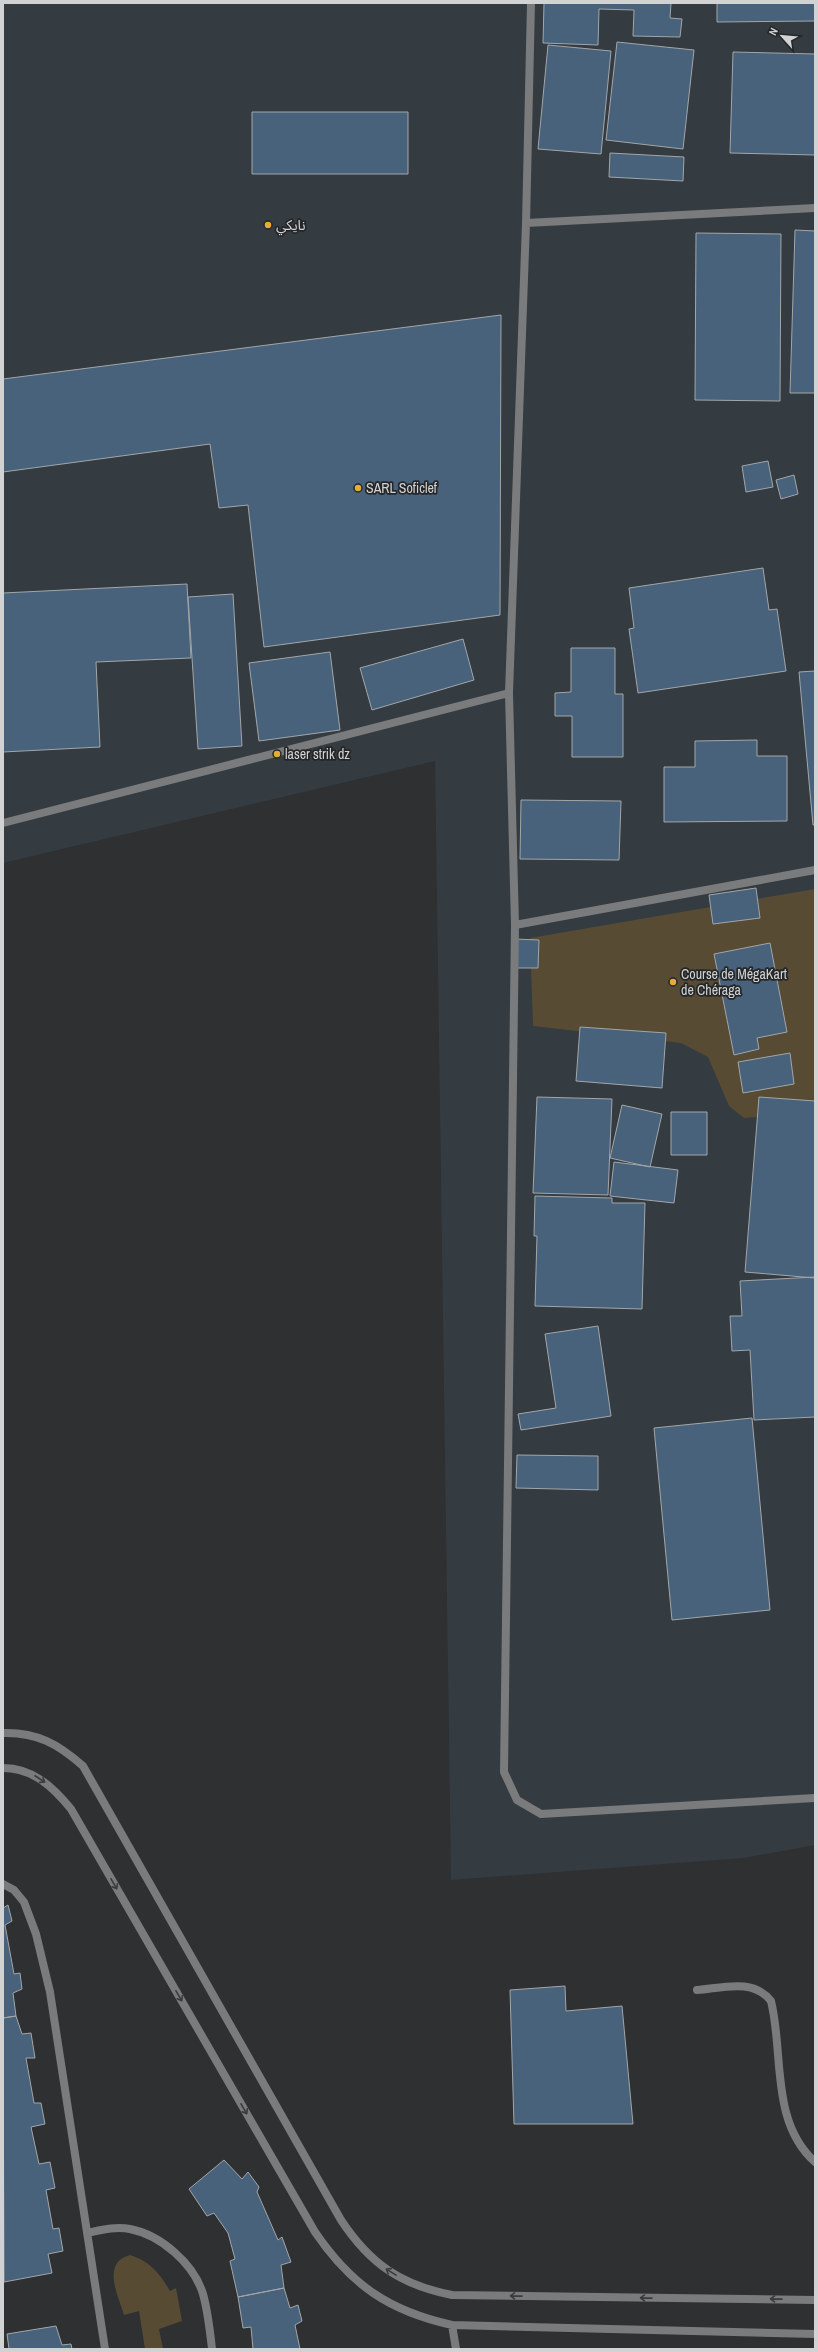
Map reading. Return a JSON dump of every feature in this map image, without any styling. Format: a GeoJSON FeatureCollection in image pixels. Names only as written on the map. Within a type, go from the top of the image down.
{"type":"FeatureCollection","features":[{"type":"Feature","properties":{"kind":"street"},"geometry":{"type":"LineString","coordinates":[[531,3],[526,223],[509,693],[515,925],[504,1772],[517,1800],[541,1814],[815,1798]]}},
{"type":"Feature","properties":{"kind":"street"},"geometry":{"type":"LineString","coordinates":[[526,223],[815,208]]}},
{"type":"Feature","properties":{"kind":"street"},"geometry":{"type":"LineString","coordinates":[[3,823],[509,693]]}},
{"type":"Feature","properties":{"kind":"street"},"geometry":{"type":"LineString","coordinates":[[515,925],[815,870]]}},
{"type":"Feature","properties":{"kind":"street"},"geometry":{"type":"LineString","coordinates":[[3,1733],[36,1736],[62,1747],[83,1766],[341,2220],[359,2245],[388,2271],[408,2282],[429,2290],[452,2295],[815,2300]]}},
{"type":"Feature","properties":{"kind":"street"},"geometry":{"type":"LineString","coordinates":[[3,1768],[12,1768],[36,1776],[56,1790],[71,1809],[315,2232],[331,2256],[350,2277],[373,2294],[397,2308],[424,2319],[452,2325],[815,2334]]}},
{"type":"Feature","properties":{"kind":"street"},"geometry":{"type":"LineString","coordinates":[[3,1884],[14,1890],[24,1902],[36,1934],[50,1992],[105,2349]]}},
{"type":"Feature","properties":{"kind":"street"},"geometry":{"type":"LineString","coordinates":[[697,1990],[746,1986],[756,1987],[764,1992],[771,2001],[786,2113],[796,2138],[815,2162]]}},
{"type":"Feature","properties":{"kind":"street"},"geometry":{"type":"LineString","coordinates":[[87,2233],[108,2229],[129,2229],[147,2234],[178,2256],[190,2269],[203,2294],[212,2349]]}},
{"type":"Feature","properties":{"kind":"street"},"geometry":{"type":"LineString","coordinates":[[452,2325],[456,2349]]}},
{"type":"Feature","properties":{"kind":"shaded area"},"geometry":{"type":"Polygon","coordinates":[[[3,3],[815,3],[815,1845],[744,1858],[451,1880],[435,761],[3,863],[3,3]]]}},
{"type":"Feature","properties":{"kind":"shaded area","name":"Course de MégaKart de Chéraga"},"geometry":{"type":"Polygon","coordinates":[[[815,889],[815,1113],[744,1118],[729,1106],[708,1057],[681,1043],[533,1026],[530,938],[815,889]]]}},
{"type":"Feature","properties":{"kind":"shaded area"},"geometry":{"type":"Polygon","coordinates":[[[130,2255],[143,2261],[154,2269],[170,2291],[176,2288],[182,2321],[159,2329],[163,2349],[145,2349],[139,2311],[124,2315],[116,2289],[114,2272],[116,2265],[121,2259],[130,2255]]]}},
{"type":"Feature","properties":{"kind":"building"},"geometry":{"type":"Polygon","coordinates":[[[544,3],[671,3],[670,18],[682,19],[680,37],[633,36],[634,10],[599,9],[598,45],[543,43],[544,3]]]}},
{"type":"Feature","properties":{"kind":"building"},"geometry":{"type":"Polygon","coordinates":[[[717,3],[815,3],[815,21],[717,22],[717,3]]]}},
{"type":"Feature","properties":{"kind":"building"},"geometry":{"type":"Polygon","coordinates":[[[617,42],[694,50],[683,149],[606,140],[617,42]]]}},
{"type":"Feature","properties":{"kind":"building"},"geometry":{"type":"Polygon","coordinates":[[[548,45],[611,51],[601,154],[538,149],[548,45]]]}},
{"type":"Feature","properties":{"kind":"building"},"geometry":{"type":"Polygon","coordinates":[[[733,52],[815,54],[815,155],[730,153],[733,52]]]}},
{"type":"Feature","properties":{"kind":"building"},"geometry":{"type":"Polygon","coordinates":[[[252,112],[408,112],[408,174],[252,174],[252,112]]]}},
{"type":"Feature","properties":{"kind":"building"},"geometry":{"type":"Polygon","coordinates":[[[610,153],[684,157],[683,181],[609,177],[610,153]]]}},
{"type":"Feature","properties":{"kind":"building"},"geometry":{"type":"Polygon","coordinates":[[[795,230],[815,231],[815,393],[790,393],[795,230]]]}},
{"type":"Feature","properties":{"kind":"building"},"geometry":{"type":"Polygon","coordinates":[[[696,233],[781,234],[780,401],[695,400],[696,233]]]}},
{"type":"Feature","properties":{"kind":"building","name":"SARL Soficlef"},"geometry":{"type":"Polygon","coordinates":[[[501,315],[500,615],[264,647],[248,505],[219,508],[210,444],[3,472],[3,379],[501,315]]]}},
{"type":"Feature","properties":{"kind":"building"},"geometry":{"type":"Polygon","coordinates":[[[768,461],[773,487],[746,492],[742,466],[768,461]]]}},
{"type":"Feature","properties":{"kind":"building"},"geometry":{"type":"Polygon","coordinates":[[[794,475],[798,494],[781,499],[776,480],[794,475]]]}},
{"type":"Feature","properties":{"kind":"building"},"geometry":{"type":"Polygon","coordinates":[[[763,568],[769,610],[777,609],[786,671],[638,693],[629,629],[634,628],[629,588],[763,568]]]}},
{"type":"Feature","properties":{"kind":"building"},"geometry":{"type":"Polygon","coordinates":[[[187,584],[191,658],[96,662],[100,747],[3,752],[3,593],[187,584]]]}},
{"type":"Feature","properties":{"kind":"building"},"geometry":{"type":"Polygon","coordinates":[[[233,594],[242,746],[198,749],[188,597],[233,594]]]}},
{"type":"Feature","properties":{"kind":"building"},"geometry":{"type":"Polygon","coordinates":[[[463,639],[474,680],[372,710],[360,668],[463,639]]]}},
{"type":"Feature","properties":{"kind":"building"},"geometry":{"type":"Polygon","coordinates":[[[571,648],[615,648],[615,694],[623,694],[623,757],[572,757],[572,716],[555,716],[555,693],[571,692],[571,648]]]}},
{"type":"Feature","properties":{"kind":"building"},"geometry":{"type":"Polygon","coordinates":[[[330,652],[340,730],[259,741],[249,663],[330,652]]]}},
{"type":"Feature","properties":{"kind":"building"},"geometry":{"type":"Polygon","coordinates":[[[815,671],[815,825],[813,825],[799,672],[815,671]]]}},
{"type":"Feature","properties":{"kind":"building"},"geometry":{"type":"Polygon","coordinates":[[[757,740],[757,756],[787,756],[787,821],[664,822],[664,767],[695,767],[695,741],[757,740]]]}},
{"type":"Feature","properties":{"kind":"building"},"geometry":{"type":"Polygon","coordinates":[[[521,800],[621,801],[619,860],[520,859],[521,800]]]}},
{"type":"Feature","properties":{"kind":"building"},"geometry":{"type":"Polygon","coordinates":[[[756,888],[760,918],[713,924],[709,895],[756,888]]]}},
{"type":"Feature","properties":{"kind":"building"},"geometry":{"type":"Polygon","coordinates":[[[515,939],[539,940],[538,968],[515,968],[515,939]]]}},
{"type":"Feature","properties":{"kind":"building"},"geometry":{"type":"Polygon","coordinates":[[[770,943],[787,1032],[757,1038],[759,1049],[734,1055],[714,954],[770,943]]]}},
{"type":"Feature","properties":{"kind":"building"},"geometry":{"type":"Polygon","coordinates":[[[580,1027],[666,1033],[662,1088],[576,1081],[580,1027]]]}},
{"type":"Feature","properties":{"kind":"building"},"geometry":{"type":"Polygon","coordinates":[[[790,1053],[794,1084],[743,1093],[738,1062],[790,1053]]]}},
{"type":"Feature","properties":{"kind":"building"},"geometry":{"type":"Polygon","coordinates":[[[537,1097],[612,1099],[608,1195],[533,1193],[537,1097]]]}},
{"type":"Feature","properties":{"kind":"building"},"geometry":{"type":"Polygon","coordinates":[[[759,1097],[815,1101],[815,1278],[745,1272],[759,1097]]]}},
{"type":"Feature","properties":{"kind":"building"},"geometry":{"type":"Polygon","coordinates":[[[622,1105],[662,1114],[650,1167],[610,1158],[622,1105]]]}},
{"type":"Feature","properties":{"kind":"building"},"geometry":{"type":"Polygon","coordinates":[[[671,1112],[707,1112],[707,1155],[671,1155],[671,1112]]]}},
{"type":"Feature","properties":{"kind":"building"},"geometry":{"type":"Polygon","coordinates":[[[614,1162],[678,1170],[674,1203],[610,1196],[614,1162]]]}},
{"type":"Feature","properties":{"kind":"building"},"geometry":{"type":"Polygon","coordinates":[[[535,1196],[612,1198],[612,1203],[645,1203],[642,1309],[535,1306],[537,1236],[534,1236],[535,1196]]]}},
{"type":"Feature","properties":{"kind":"building"},"geometry":{"type":"Polygon","coordinates":[[[815,1277],[815,1417],[754,1420],[750,1350],[732,1351],[730,1316],[742,1316],[740,1281],[815,1277]]]}},
{"type":"Feature","properties":{"kind":"building"},"geometry":{"type":"Polygon","coordinates":[[[598,1326],[611,1416],[521,1430],[518,1414],[556,1408],[545,1334],[598,1326]]]}},
{"type":"Feature","properties":{"kind":"building"},"geometry":{"type":"Polygon","coordinates":[[[752,1418],[770,1610],[672,1620],[654,1428],[752,1418]]]}},
{"type":"Feature","properties":{"kind":"building"},"geometry":{"type":"Polygon","coordinates":[[[517,1455],[598,1456],[598,1490],[516,1488],[517,1455]]]}},
{"type":"Feature","properties":{"kind":"building"},"geometry":{"type":"Polygon","coordinates":[[[8,1905],[12,1921],[5,1925],[14,1974],[20,1973],[22,1989],[13,1993],[16,2016],[3,2018],[3,1908],[8,1905]]]}},
{"type":"Feature","properties":{"kind":"building"},"geometry":{"type":"Polygon","coordinates":[[[565,1986],[566,2011],[622,2006],[633,2124],[514,2124],[510,1990],[565,1986]]]}},
{"type":"Feature","properties":{"kind":"building"},"geometry":{"type":"Polygon","coordinates":[[[16,2016],[22,2034],[31,2033],[35,2058],[26,2058],[34,2103],[41,2103],[45,2124],[31,2127],[39,2164],[50,2162],[55,2188],[46,2190],[53,2229],[59,2228],[63,2251],[48,2254],[52,2273],[4,2282],[3,2018],[16,2016]]]}},
{"type":"Feature","properties":{"kind":"building"},"geometry":{"type":"Polygon","coordinates":[[[224,2160],[242,2179],[248,2172],[259,2187],[257,2192],[278,2240],[282,2237],[291,2262],[281,2265],[284,2288],[238,2297],[230,2261],[235,2259],[228,2233],[214,2213],[207,2216],[189,2189],[224,2160]]]}},
{"type":"Feature","properties":{"kind":"building"},"geometry":{"type":"Polygon","coordinates":[[[284,2288],[290,2308],[298,2305],[302,2321],[295,2325],[300,2349],[253,2349],[251,2327],[243,2328],[238,2297],[284,2288]]]}},
{"type":"Feature","properties":{"kind":"building"},"geometry":{"type":"Polygon","coordinates":[[[56,2326],[62,2345],[71,2344],[72,2349],[9,2349],[7,2334],[56,2326]]]}},
{"type":"Feature","properties":{"kind":"place","name":"نايكي"},"geometry":{"type":"Point","coordinates":[268,225]}},
{"type":"Feature","properties":{"kind":"place","name":"SARL Soficlef"},"geometry":{"type":"Point","coordinates":[358,488]}},
{"type":"Feature","properties":{"kind":"place","name":"laser strik dz"},"geometry":{"type":"Point","coordinates":[277,754]}},
{"type":"Feature","properties":{"kind":"place","name":"Course de MégaKart de Chéraga"},"geometry":{"type":"Point","coordinates":[673,982]}}]}
